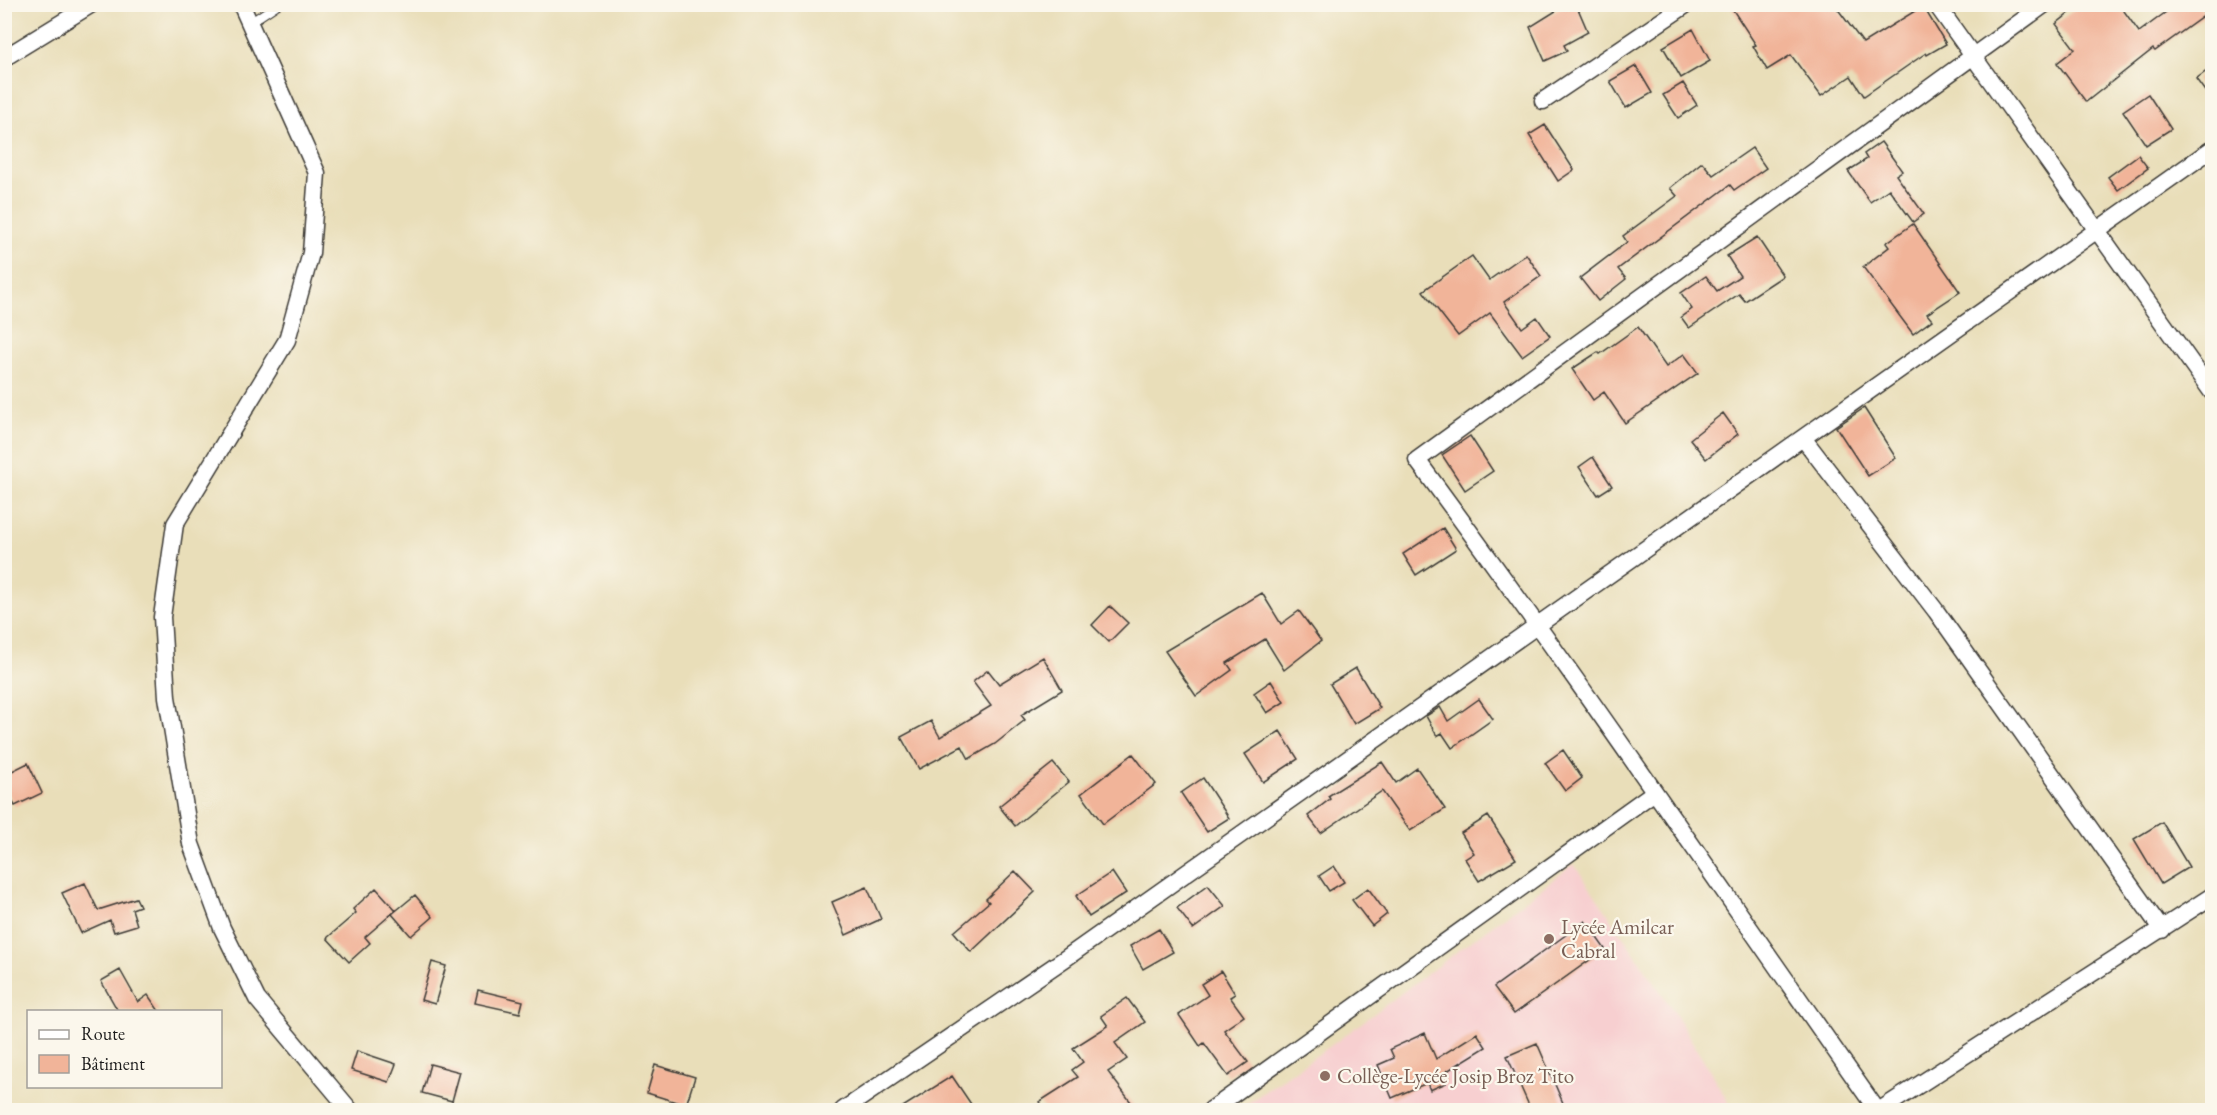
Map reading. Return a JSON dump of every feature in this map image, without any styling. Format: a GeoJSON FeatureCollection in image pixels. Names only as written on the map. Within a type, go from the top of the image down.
{"type":"FeatureCollection","features":[{"type":"Feature","properties":{"kind":"street"},"geometry":{"type":"LineString","coordinates":[[4,58],[92,4]]}},
{"type":"Feature","properties":{"kind":"street"},"geometry":{"type":"LineString","coordinates":[[241,4],[317,173],[311,253],[287,340],[174,524],[162,617],[167,697],[191,844],[222,928],[257,999],[350,1110]]}},
{"type":"Feature","properties":{"kind":"street"},"geometry":{"type":"LineString","coordinates":[[1542,101],[1687,4]]}},
{"type":"Feature","properties":{"kind":"street"},"geometry":{"type":"LineString","coordinates":[[1936,4],[2212,392]]}},
{"type":"Feature","properties":{"kind":"street"},"geometry":{"type":"LineString","coordinates":[[2045,4],[1418,460],[1539,624],[1653,793],[1882,1110],[2212,896]]}},
{"type":"Feature","properties":{"kind":"street"},"geometry":{"type":"LineString","coordinates":[[843,1110],[1066,958],[2212,149]]}},
{"type":"Feature","properties":{"kind":"street"},"geometry":{"type":"LineString","coordinates":[[1803,438],[1936,611],[2162,930]]}},
{"type":"Feature","properties":{"kind":"street"},"geometry":{"type":"LineString","coordinates":[[1211,1110],[1653,793]]}},
{"type":"Feature","properties":{"kind":"lane"},"geometry":{"type":"LineString","coordinates":[[251,22],[278,4]]}},
{"type":"Feature","properties":{"kind":"shaded area","name":"Lycée Amilcar Cabral"},"geometry":{"type":"Polygon","coordinates":[[[1574,864],[1675,1013],[1733,1110],[1238,1110],[1336,1042],[1574,864]]]}},
{"type":"Feature","properties":{"kind":"building"},"geometry":{"type":"Polygon","coordinates":[[[1567,4],[1576,4],[1588,32],[1564,45],[1567,51],[1545,61],[1530,27],[1567,4]]]}},
{"type":"Feature","properties":{"kind":"building"},"geometry":{"type":"Polygon","coordinates":[[[1729,4],[1834,4],[1863,43],[1923,6],[1946,44],[1927,55],[1926,53],[1864,96],[1851,76],[1821,96],[1791,55],[1767,70],[1753,46],[1756,45],[1729,4]]]}},
{"type":"Feature","properties":{"kind":"building"},"geometry":{"type":"Polygon","coordinates":[[[2081,4],[2119,4],[2139,32],[2177,4],[2198,4],[2205,15],[2155,51],[2153,49],[2086,102],[2057,63],[2075,49],[2056,24],[2081,4]]]}},
{"type":"Feature","properties":{"kind":"building"},"geometry":{"type":"Polygon","coordinates":[[[1693,29],[1710,61],[1681,78],[1663,47],[1693,29]]]}},
{"type":"Feature","properties":{"kind":"building"},"geometry":{"type":"Polygon","coordinates":[[[1636,66],[1652,93],[1626,108],[1610,81],[1636,66]]]}},
{"type":"Feature","properties":{"kind":"building"},"geometry":{"type":"Polygon","coordinates":[[[2212,67],[2212,101],[2196,79],[2212,67]]]}},
{"type":"Feature","properties":{"kind":"building"},"geometry":{"type":"Polygon","coordinates":[[[1683,83],[1697,105],[1678,118],[1663,95],[1683,83]]]}},
{"type":"Feature","properties":{"kind":"building"},"geometry":{"type":"Polygon","coordinates":[[[2148,94],[2171,129],[2146,145],[2123,111],[2148,94]]]}},
{"type":"Feature","properties":{"kind":"building"},"geometry":{"type":"Polygon","coordinates":[[[1545,125],[1574,170],[1558,181],[1529,135],[1545,125]]]}},
{"type":"Feature","properties":{"kind":"building"},"geometry":{"type":"Polygon","coordinates":[[[1881,142],[1902,171],[1896,175],[1924,214],[1913,222],[1889,189],[1870,202],[1848,171],[1867,159],[1864,154],[1881,142]]]}},
{"type":"Feature","properties":{"kind":"building"},"geometry":{"type":"Polygon","coordinates":[[[1752,148],[1766,168],[1734,190],[1730,185],[1618,269],[1626,279],[1598,301],[1580,278],[1627,242],[1623,236],[1677,196],[1670,188],[1702,162],[1713,175],[1752,148]]]}},
{"type":"Feature","properties":{"kind":"building"},"geometry":{"type":"Polygon","coordinates":[[[2138,155],[2148,168],[2118,190],[2108,177],[2138,155]]]}},
{"type":"Feature","properties":{"kind":"building"},"geometry":{"type":"Polygon","coordinates":[[[1913,224],[1960,292],[1927,314],[1932,320],[1913,334],[1863,267],[1889,247],[1886,243],[1913,224]]]}},
{"type":"Feature","properties":{"kind":"building"},"geometry":{"type":"Polygon","coordinates":[[[1757,237],[1783,276],[1745,301],[1739,294],[1689,328],[1681,317],[1692,309],[1681,293],[1706,276],[1717,291],[1740,276],[1727,256],[1757,237]]]}},
{"type":"Feature","properties":{"kind":"building"},"geometry":{"type":"Polygon","coordinates":[[[1526,254],[1541,276],[1504,302],[1522,328],[1537,317],[1550,336],[1522,356],[1490,313],[1458,336],[1423,291],[1472,256],[1489,280],[1526,254]]]}},
{"type":"Feature","properties":{"kind":"building"},"geometry":{"type":"Polygon","coordinates":[[[1638,327],[1666,367],[1684,354],[1698,373],[1625,423],[1604,392],[1593,400],[1572,369],[1598,352],[1600,354],[1638,327]]]}},
{"type":"Feature","properties":{"kind":"building"},"geometry":{"type":"Polygon","coordinates":[[[1864,408],[1896,458],[1868,476],[1836,427],[1864,408]]]}},
{"type":"Feature","properties":{"kind":"building"},"geometry":{"type":"Polygon","coordinates":[[[1723,413],[1738,434],[1706,459],[1690,439],[1723,413]]]}},
{"type":"Feature","properties":{"kind":"building"},"geometry":{"type":"Polygon","coordinates":[[[1470,436],[1493,471],[1465,490],[1442,455],[1470,436]]]}},
{"type":"Feature","properties":{"kind":"building"},"geometry":{"type":"Polygon","coordinates":[[[1593,457],[1612,486],[1598,495],[1579,467],[1593,457]]]}},
{"type":"Feature","properties":{"kind":"building"},"geometry":{"type":"Polygon","coordinates":[[[1443,528],[1456,549],[1416,575],[1403,554],[1443,528]]]}},
{"type":"Feature","properties":{"kind":"building"},"geometry":{"type":"Polygon","coordinates":[[[1262,593],[1281,624],[1299,611],[1321,641],[1284,670],[1265,639],[1227,663],[1232,670],[1196,696],[1165,651],[1262,593]]]}},
{"type":"Feature","properties":{"kind":"building"},"geometry":{"type":"Polygon","coordinates":[[[1110,606],[1128,623],[1109,642],[1092,625],[1110,606]]]}},
{"type":"Feature","properties":{"kind":"building"},"geometry":{"type":"Polygon","coordinates":[[[1043,657],[1062,690],[1021,715],[1025,720],[995,744],[969,759],[962,746],[919,769],[901,737],[931,721],[940,737],[991,706],[973,682],[988,670],[999,684],[1043,657]]]}},
{"type":"Feature","properties":{"kind":"building"},"geometry":{"type":"Polygon","coordinates":[[[1356,668],[1380,708],[1354,724],[1330,684],[1356,668]]]}},
{"type":"Feature","properties":{"kind":"building"},"geometry":{"type":"Polygon","coordinates":[[[1271,681],[1284,702],[1267,713],[1254,693],[1271,681]]]}},
{"type":"Feature","properties":{"kind":"building"},"geometry":{"type":"Polygon","coordinates":[[[1479,699],[1493,719],[1452,748],[1442,733],[1437,736],[1426,716],[1440,707],[1448,721],[1479,699]]]}},
{"type":"Feature","properties":{"kind":"building"},"geometry":{"type":"Polygon","coordinates":[[[1280,731],[1298,759],[1263,782],[1245,754],[1280,731]]]}},
{"type":"Feature","properties":{"kind":"building"},"geometry":{"type":"Polygon","coordinates":[[[1563,750],[1582,778],[1565,791],[1545,763],[1563,750]]]}},
{"type":"Feature","properties":{"kind":"building"},"geometry":{"type":"Polygon","coordinates":[[[1133,754],[1156,784],[1103,824],[1081,794],[1133,754]]]}},
{"type":"Feature","properties":{"kind":"building"},"geometry":{"type":"Polygon","coordinates":[[[1382,762],[1396,783],[1417,768],[1445,809],[1410,831],[1382,791],[1321,833],[1308,816],[1330,799],[1328,796],[1382,762]]]}},
{"type":"Feature","properties":{"kind":"building"},"geometry":{"type":"Polygon","coordinates":[[[28,763],[42,793],[15,806],[4,785],[4,775],[28,763]]]}},
{"type":"Feature","properties":{"kind":"building"},"geometry":{"type":"Polygon","coordinates":[[[1053,763],[1069,782],[1015,826],[999,806],[1053,763]]]}},
{"type":"Feature","properties":{"kind":"building"},"geometry":{"type":"Polygon","coordinates":[[[1203,778],[1229,818],[1207,832],[1181,793],[1203,778]]]}},
{"type":"Feature","properties":{"kind":"building"},"geometry":{"type":"Polygon","coordinates":[[[1488,816],[1516,859],[1479,881],[1465,859],[1474,853],[1461,833],[1488,816]]]}},
{"type":"Feature","properties":{"kind":"building"},"geometry":{"type":"Polygon","coordinates":[[[2162,822],[2189,867],[2161,884],[2134,839],[2162,822]]]}},
{"type":"Feature","properties":{"kind":"building"},"geometry":{"type":"Polygon","coordinates":[[[1334,866],[1344,882],[1329,891],[1319,876],[1334,866]]]}},
{"type":"Feature","properties":{"kind":"building"},"geometry":{"type":"Polygon","coordinates":[[[1015,871],[1035,892],[971,952],[954,932],[989,902],[986,899],[1015,871]]]}},
{"type":"Feature","properties":{"kind":"building"},"geometry":{"type":"Polygon","coordinates":[[[1112,872],[1126,893],[1089,917],[1076,896],[1112,872]]]}},
{"type":"Feature","properties":{"kind":"building"},"geometry":{"type":"Polygon","coordinates":[[[85,883],[98,910],[136,898],[140,906],[132,909],[137,925],[114,932],[110,920],[81,933],[62,893],[85,883]]]}},
{"type":"Feature","properties":{"kind":"building"},"geometry":{"type":"Polygon","coordinates":[[[1208,885],[1225,906],[1193,929],[1177,908],[1208,885]]]}},
{"type":"Feature","properties":{"kind":"building"},"geometry":{"type":"Polygon","coordinates":[[[867,887],[881,919],[846,935],[832,902],[867,887]]]}},
{"type":"Feature","properties":{"kind":"building"},"geometry":{"type":"Polygon","coordinates":[[[376,888],[396,910],[365,937],[370,943],[349,962],[327,938],[356,913],[353,909],[376,888]]]}},
{"type":"Feature","properties":{"kind":"building"},"geometry":{"type":"Polygon","coordinates":[[[1368,888],[1387,914],[1372,926],[1352,900],[1368,888]]]}},
{"type":"Feature","properties":{"kind":"building"},"geometry":{"type":"Polygon","coordinates":[[[415,895],[433,917],[411,936],[392,914],[415,895]]]}},
{"type":"Feature","properties":{"kind":"building"},"geometry":{"type":"Polygon","coordinates":[[[1585,921],[1605,949],[1514,1014],[1494,987],[1585,921]]]}},
{"type":"Feature","properties":{"kind":"building"},"geometry":{"type":"Polygon","coordinates":[[[1159,929],[1173,952],[1143,969],[1130,946],[1159,929]]]}},
{"type":"Feature","properties":{"kind":"building"},"geometry":{"type":"Polygon","coordinates":[[[432,962],[446,966],[435,1004],[421,1000],[432,962]]]}},
{"type":"Feature","properties":{"kind":"building"},"geometry":{"type":"Polygon","coordinates":[[[120,970],[138,1002],[148,995],[158,1010],[117,1010],[101,981],[120,970]]]}},
{"type":"Feature","properties":{"kind":"building"},"geometry":{"type":"Polygon","coordinates":[[[1221,971],[1235,994],[1230,997],[1244,1016],[1224,1030],[1248,1062],[1228,1076],[1204,1043],[1200,1046],[1179,1015],[1208,995],[1201,984],[1221,971]]]}},
{"type":"Feature","properties":{"kind":"building"},"geometry":{"type":"Polygon","coordinates":[[[478,990],[523,1001],[520,1013],[475,1003],[478,990]]]}},
{"type":"Feature","properties":{"kind":"building"},"geometry":{"type":"Polygon","coordinates":[[[1127,998],[1145,1022],[1115,1043],[1127,1059],[1108,1072],[1137,1110],[1045,1110],[1039,1102],[1078,1077],[1072,1070],[1083,1062],[1073,1048],[1108,1026],[1101,1016],[1127,998]]]}},
{"type":"Feature","properties":{"kind":"building"},"geometry":{"type":"Polygon","coordinates":[[[1425,1033],[1436,1059],[1477,1033],[1486,1047],[1442,1074],[1446,1083],[1430,1090],[1427,1083],[1392,1098],[1378,1065],[1394,1058],[1390,1049],[1425,1033]]]}},
{"type":"Feature","properties":{"kind":"building"},"geometry":{"type":"Polygon","coordinates":[[[1537,1043],[1566,1110],[1531,1110],[1507,1056],[1537,1043]]]}},
{"type":"Feature","properties":{"kind":"building"},"geometry":{"type":"Polygon","coordinates":[[[357,1051],[396,1064],[389,1082],[351,1070],[357,1051]]]}},
{"type":"Feature","properties":{"kind":"building"},"geometry":{"type":"Polygon","coordinates":[[[430,1064],[460,1072],[452,1101],[422,1093],[430,1064]]]}},
{"type":"Feature","properties":{"kind":"building"},"geometry":{"type":"Polygon","coordinates":[[[655,1065],[695,1077],[686,1105],[647,1093],[655,1065]]]}},
{"type":"Feature","properties":{"kind":"building"},"geometry":{"type":"Polygon","coordinates":[[[952,1076],[975,1110],[898,1110],[952,1076]]]}},
{"type":"Feature","properties":{"kind":"place","name":"Lycée Amilcar Cabral"},"geometry":{"type":"Point","coordinates":[1549,939]}},
{"type":"Feature","properties":{"kind":"place","name":"Collège-Lycée Josip Broz Tito"},"geometry":{"type":"Point","coordinates":[1325,1076]}}]}
